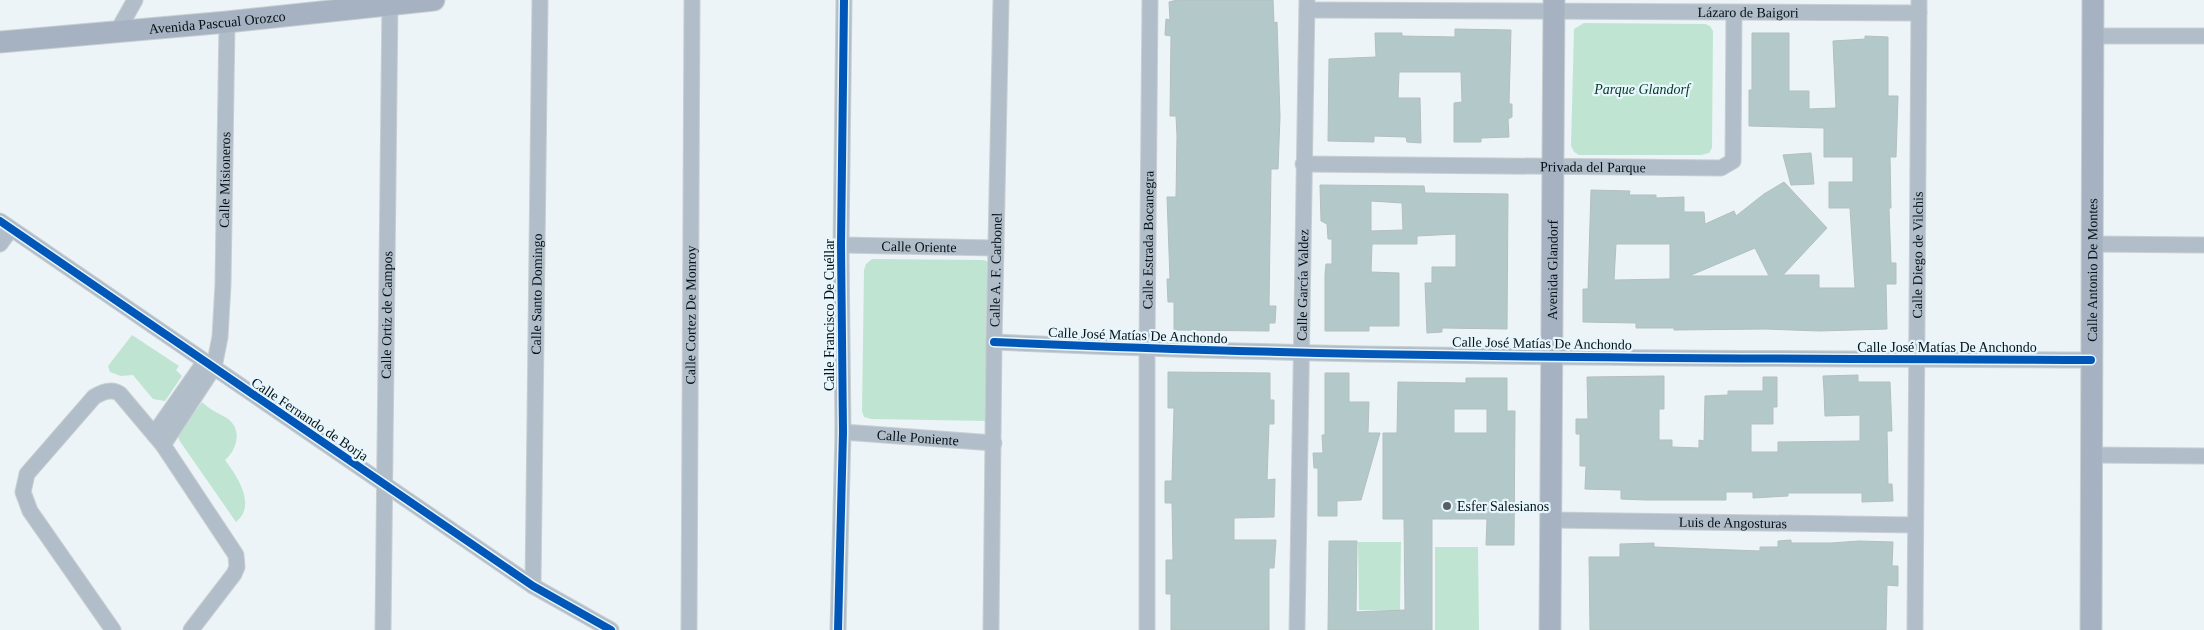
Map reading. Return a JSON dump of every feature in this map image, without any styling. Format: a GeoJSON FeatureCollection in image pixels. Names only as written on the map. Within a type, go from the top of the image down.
{"type":"FeatureCollection","features":[{"type":"Feature","properties":{"kind":"main road","name":"Avenida Pascual Orozco"},"geometry":{"type":"LineString","coordinates":[[0,42],[227,22],[389,3],[434,0]]}},
{"type":"Feature","properties":{"kind":"main road","name":"Calle Antonio De Montes"},"geometry":{"type":"LineString","coordinates":[[2091,630],[2090,455],[2093,0]]}},
{"type":"Feature","properties":{"kind":"main road","name":"Avenida Glandorf"},"geometry":{"type":"LineString","coordinates":[[1550,630],[1554,5]]}},
{"type":"Feature","properties":{"kind":"street"},"geometry":{"type":"LineString","coordinates":[[117,32],[135,0]]}},
{"type":"Feature","properties":{"kind":"street","name":"Calle Santo Domingo"},"geometry":{"type":"LineString","coordinates":[[533,586],[540,0]]}},
{"type":"Feature","properties":{"kind":"street","name":"Calle Cortez De Monroy"},"geometry":{"type":"LineString","coordinates":[[688,630],[692,0]]}},
{"type":"Feature","properties":{"kind":"street","name":"Calle Francisco De Cuéllar"},"geometry":{"type":"LineString","coordinates":[[838,630],[843,432],[841,245],[844,0]]}},
{"type":"Feature","properties":{"kind":"street","name":"Calle A. F. Carbonel"},"geometry":{"type":"LineString","coordinates":[[991,630],[994,342],[1001,0]]}},
{"type":"Feature","properties":{"kind":"street","name":"Calle Estrada Bocanegra"},"geometry":{"type":"LineString","coordinates":[[1147,630],[1150,0]]}},
{"type":"Feature","properties":{"kind":"street","name":"Calle Ortiz de Campos"},"geometry":{"type":"LineString","coordinates":[[383,630],[389,3]]}},
{"type":"Feature","properties":{"kind":"street","name":"Lázaro de Baigori"},"geometry":{"type":"LineString","coordinates":[[1307,5],[1554,5],[1734,14],[1919,7]]}},
{"type":"Feature","properties":{"kind":"street","name":"Calle García Valdez"},"geometry":{"type":"LineString","coordinates":[[1297,630],[1307,5]]}},
{"type":"Feature","properties":{"kind":"street","name":"Calle Diego de Vilchis"},"geometry":{"type":"LineString","coordinates":[[1915,630],[1919,7]]}},
{"type":"Feature","properties":{"kind":"street","name":"Privada del Parque"},"geometry":{"type":"LineString","coordinates":[[1303,164],[1554,168],[1721,168],[1733,161],[1734,14]]}},
{"type":"Feature","properties":{"kind":"street","name":"Calle Misioneros"},"geometry":{"type":"LineString","coordinates":[[210,364],[220,337],[223,284],[227,22]]}},
{"type":"Feature","properties":{"kind":"street"},"geometry":{"type":"LineString","coordinates":[[2092,36],[2204,36]]}},
{"type":"Feature","properties":{"kind":"street"},"geometry":{"type":"LineString","coordinates":[[0,244],[6,225]]}},
{"type":"Feature","properties":{"kind":"street","name":"Calle Fernando de Borja"},"geometry":{"type":"LineString","coordinates":[[6,225],[533,586],[611,630]]}},
{"type":"Feature","properties":{"kind":"street"},"geometry":{"type":"LineString","coordinates":[[2091,244],[2204,245]]}},
{"type":"Feature","properties":{"kind":"street","name":"Calle Oriente"},"geometry":{"type":"LineString","coordinates":[[841,245],[996,248]]}},
{"type":"Feature","properties":{"kind":"street","name":"Calle José Matías De Anchondo"},"geometry":{"type":"LineString","coordinates":[[994,342],[1147,349],[1551,357],[2091,360]]}},
{"type":"Feature","properties":{"kind":"street"},"geometry":{"type":"LineString","coordinates":[[158,440],[210,364]]}},
{"type":"Feature","properties":{"kind":"street"},"geometry":{"type":"LineString","coordinates":[[113,630],[30,510],[24,499],[23,485],[28,474],[94,398],[99,394],[112,391],[120,394],[158,440],[234,551],[237,562],[234,574],[190,630]]}},
{"type":"Feature","properties":{"kind":"street","name":"Calle Poniente"},"geometry":{"type":"LineString","coordinates":[[843,432],[994,443]]}},
{"type":"Feature","properties":{"kind":"street"},"geometry":{"type":"LineString","coordinates":[[2090,455],[2204,456]]}},
{"type":"Feature","properties":{"kind":"street","name":"Luis de Angosturas"},"geometry":{"type":"LineString","coordinates":[[1551,520],[1916,525]]}},
{"type":"Feature","properties":{"kind":"green space","name":"Parque Glandorf"},"geometry":{"type":"Polygon","coordinates":[[[1584,23],[1705,24],[1710,26],[1713,31],[1712,148],[1709,153],[1701,155],[1579,155],[1574,152],[1571,146],[1574,29],[1584,23]]]}},
{"type":"Feature","properties":{"kind":"green space"},"geometry":{"type":"Polygon","coordinates":[[[872,259],[984,260],[990,263],[987,421],[871,419],[864,417],[862,411],[864,270],[866,264],[872,259]]]}},
{"type":"Feature","properties":{"kind":"green space"},"geometry":{"type":"Polygon","coordinates":[[[132,335],[179,366],[176,370],[182,376],[165,401],[153,399],[133,375],[121,376],[110,372],[108,366],[132,335]]]}},
{"type":"Feature","properties":{"kind":"green space"},"geometry":{"type":"Polygon","coordinates":[[[202,402],[231,421],[236,432],[237,438],[233,450],[225,460],[235,474],[245,499],[242,515],[236,522],[179,440],[178,435],[202,402]]]}},
{"type":"Feature","properties":{"kind":"green space"},"geometry":{"type":"Polygon","coordinates":[[[1358,542],[1401,542],[1400,611],[1359,610],[1358,542]]]}},
{"type":"Feature","properties":{"kind":"green space"},"geometry":{"type":"Polygon","coordinates":[[[1435,547],[1478,547],[1479,630],[1435,630],[1435,547]]]}},
{"type":"Feature","properties":{"kind":"building"},"geometry":{"type":"Polygon","coordinates":[[[1177,0],[1273,0],[1274,23],[1277,22],[1280,117],[1278,169],[1271,169],[1269,306],[1276,306],[1275,323],[1269,323],[1269,331],[1174,330],[1174,302],[1168,302],[1167,279],[1170,279],[1167,197],[1176,197],[1177,136],[1176,116],[1170,116],[1171,36],[1165,35],[1166,19],[1170,20],[1169,2],[1177,0]]]}},
{"type":"Feature","properties":{"kind":"building"},"geometry":{"type":"Polygon","coordinates":[[[1455,29],[1511,30],[1509,104],[1512,104],[1512,117],[1508,119],[1509,137],[1481,138],[1481,142],[1454,142],[1454,103],[1462,102],[1461,72],[1399,72],[1398,98],[1420,98],[1421,143],[1407,142],[1406,137],[1374,136],[1374,142],[1328,141],[1329,59],[1376,57],[1375,33],[1402,33],[1402,36],[1455,37],[1455,29]]]}},
{"type":"Feature","properties":{"kind":"building"},"geometry":{"type":"Polygon","coordinates":[[[1752,33],[1789,33],[1789,91],[1809,91],[1809,109],[1836,108],[1833,41],[1865,39],[1865,36],[1888,37],[1888,96],[1898,96],[1896,157],[1890,157],[1891,208],[1889,208],[1891,263],[1896,263],[1896,284],[1886,284],[1887,329],[1819,331],[1765,329],[1674,330],[1674,328],[1636,328],[1636,323],[1583,322],[1583,289],[1588,289],[1591,190],[1630,191],[1629,195],[1656,195],[1656,198],[1684,197],[1684,212],[1704,212],[1705,224],[1734,211],[1736,216],[1764,194],[1784,182],[1827,228],[1783,275],[1819,275],[1819,288],[1855,288],[1850,208],[1829,208],[1829,182],[1853,182],[1853,157],[1824,157],[1824,128],[1749,126],[1749,90],[1752,90],[1752,33]],[[1616,244],[1614,280],[1670,279],[1670,244],[1616,244]],[[1755,248],[1689,276],[1769,276],[1755,248]]]}},
{"type":"Feature","properties":{"kind":"building"},"geometry":{"type":"Polygon","coordinates":[[[1811,153],[1814,184],[1791,185],[1783,155],[1811,153]]]}},
{"type":"Feature","properties":{"kind":"building"},"geometry":{"type":"Polygon","coordinates":[[[1320,185],[1424,186],[1425,193],[1508,194],[1507,329],[1442,328],[1442,332],[1427,333],[1425,283],[1432,283],[1432,267],[1456,267],[1456,234],[1417,236],[1417,244],[1372,244],[1371,272],[1399,273],[1399,326],[1369,326],[1369,331],[1325,331],[1325,274],[1326,264],[1332,264],[1332,239],[1328,239],[1327,224],[1321,221],[1320,185]],[[1371,201],[1371,231],[1403,230],[1402,203],[1371,201]]]}},
{"type":"Feature","properties":{"kind":"building"},"geometry":{"type":"Polygon","coordinates":[[[1168,372],[1270,373],[1270,400],[1274,400],[1274,424],[1269,424],[1267,480],[1275,479],[1274,517],[1234,518],[1234,540],[1276,540],[1274,568],[1269,568],[1269,630],[1171,630],[1171,594],[1166,594],[1166,560],[1173,560],[1172,503],[1165,503],[1165,481],[1172,481],[1174,408],[1168,408],[1168,372]]]}},
{"type":"Feature","properties":{"kind":"building"},"geometry":{"type":"Polygon","coordinates":[[[1325,373],[1349,373],[1349,402],[1369,402],[1368,433],[1380,433],[1361,500],[1337,501],[1337,516],[1318,516],[1318,468],[1314,468],[1313,453],[1323,453],[1322,435],[1325,435],[1325,373]]]}},
{"type":"Feature","properties":{"kind":"building"},"geometry":{"type":"Polygon","coordinates":[[[1858,375],[1858,382],[1890,382],[1892,431],[1887,431],[1888,484],[1892,484],[1893,501],[1862,502],[1862,493],[1788,493],[1788,496],[1753,498],[1753,492],[1726,492],[1726,500],[1646,500],[1621,499],[1621,490],[1585,489],[1586,466],[1580,466],[1580,434],[1576,434],[1576,419],[1588,419],[1587,377],[1664,376],[1664,409],[1659,409],[1659,440],[1672,440],[1672,447],[1699,448],[1699,440],[1704,441],[1705,396],[1728,395],[1728,391],[1763,391],[1763,377],[1777,377],[1777,407],[1773,407],[1773,424],[1751,424],[1751,452],[1778,452],[1778,442],[1860,441],[1860,415],[1825,416],[1823,376],[1858,375]]]}},
{"type":"Feature","properties":{"kind":"building"},"geometry":{"type":"Polygon","coordinates":[[[1466,378],[1507,378],[1507,411],[1515,411],[1514,545],[1486,545],[1487,519],[1432,519],[1432,630],[1328,630],[1329,541],[1357,541],[1356,612],[1405,610],[1404,519],[1383,519],[1383,433],[1397,433],[1398,382],[1466,383],[1466,378]],[[1454,409],[1454,433],[1487,433],[1487,409],[1454,409]]]}},
{"type":"Feature","properties":{"kind":"building"},"geometry":{"type":"Polygon","coordinates":[[[1791,540],[1791,543],[1893,542],[1892,566],[1898,566],[1898,586],[1887,585],[1886,630],[1590,630],[1589,557],[1620,557],[1620,544],[1654,543],[1654,547],[1760,551],[1760,547],[1778,547],[1778,541],[1791,540]]]}},
{"type":"Feature","properties":{"kind":"cycle path"},"geometry":{"type":"LineString","coordinates":[[838,630],[843,432],[841,245],[844,0]]}},
{"type":"Feature","properties":{"kind":"cycle path"},"geometry":{"type":"LineString","coordinates":[[0,221],[533,586],[611,630]]}},
{"type":"Feature","properties":{"kind":"cycle path"},"geometry":{"type":"LineString","coordinates":[[994,342],[1131,348],[1405,355],[2091,360]]}},
{"type":"Feature","properties":{"kind":"place","name":"Esfer Salesianos"},"geometry":{"type":"Point","coordinates":[1447,506]}}]}
